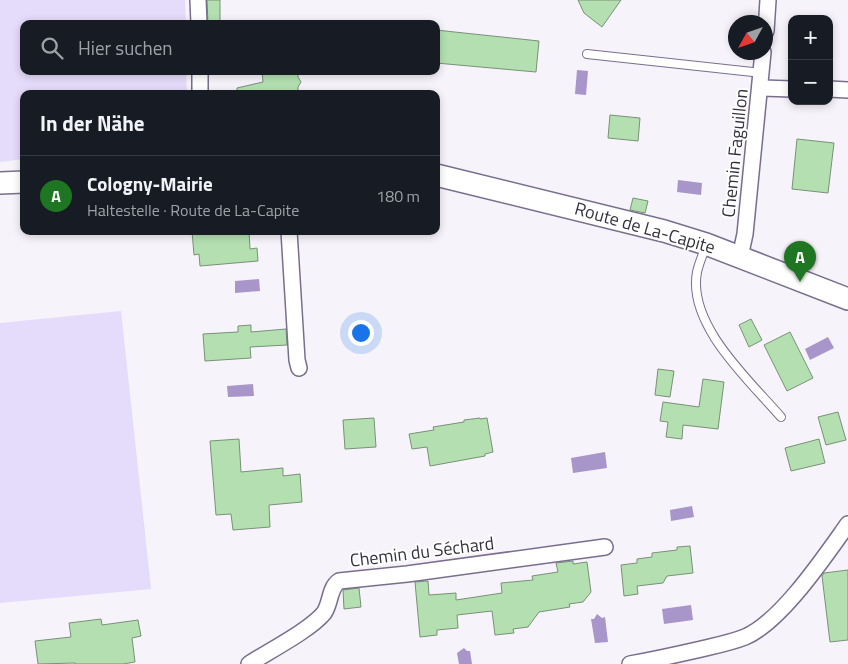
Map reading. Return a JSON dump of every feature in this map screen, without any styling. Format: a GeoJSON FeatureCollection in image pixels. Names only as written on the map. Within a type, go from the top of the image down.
{"type":"FeatureCollection","features":[{"type":"Feature","properties":{"kind":"street"},"geometry":{"type":"LineString","coordinates":[[198,0],[199,20]]}},
{"type":"Feature","properties":{"kind":"street"},"geometry":{"type":"LineString","coordinates":[[767,15],[768,0]]}},
{"type":"Feature","properties":{"kind":"street","name":"Chemin Faguillon"},"geometry":{"type":"LineString","coordinates":[[740,257],[745,234],[763,60]]}},
{"type":"Feature","properties":{"kind":"street"},"geometry":{"type":"LineString","coordinates":[[200,75],[200,90]]}},
{"type":"Feature","properties":{"kind":"street"},"geometry":{"type":"LineString","coordinates":[[761,81],[788,88]]}},
{"type":"Feature","properties":{"kind":"street"},"geometry":{"type":"LineString","coordinates":[[833,89],[848,90]]}},
{"type":"Feature","properties":{"kind":"street","name":"Route de La-Capite"},"geometry":{"type":"LineString","coordinates":[[440,176],[612,218],[706,244],[848,299]]}},
{"type":"Feature","properties":{"kind":"street"},"geometry":{"type":"LineString","coordinates":[[0,183],[20,182]]}},
{"type":"Feature","properties":{"kind":"street"},"geometry":{"type":"LineString","coordinates":[[289,235],[299,368]]}},
{"type":"Feature","properties":{"kind":"street"},"geometry":{"type":"LineString","coordinates":[[630,664],[713,646],[746,637],[756,631],[777,613],[798,590],[848,524]]}},
{"type":"Feature","properties":{"kind":"street","name":"Chemin du Séchard"},"geometry":{"type":"LineString","coordinates":[[249,664],[320,617],[328,606],[335,584],[339,581],[407,574],[605,547]]}},
{"type":"Feature","properties":{"kind":"lane"},"geometry":{"type":"LineString","coordinates":[[587,54],[761,81]]}},
{"type":"Feature","properties":{"kind":"lane"},"geometry":{"type":"LineString","coordinates":[[706,244],[697,272],[697,284],[700,306],[707,326],[723,350],[781,417]]}},
{"type":"Feature","properties":{"kind":"shaded area"},"geometry":{"type":"Polygon","coordinates":[[[0,0],[185,0],[186,20],[20,20],[20,75],[186,75],[187,90],[20,90],[20,160],[0,162],[0,0]]]}},
{"type":"Feature","properties":{"kind":"shaded area"},"geometry":{"type":"Polygon","coordinates":[[[577,70],[588,71],[586,95],[575,94],[577,70]]]}},
{"type":"Feature","properties":{"kind":"shaded area"},"geometry":{"type":"Polygon","coordinates":[[[678,180],[702,183],[701,195],[677,192],[678,180]]]}},
{"type":"Feature","properties":{"kind":"shaded area"},"geometry":{"type":"Polygon","coordinates":[[[259,279],[260,291],[235,293],[235,281],[259,279]]]}},
{"type":"Feature","properties":{"kind":"shaded area"},"geometry":{"type":"Polygon","coordinates":[[[121,311],[151,589],[0,603],[0,323],[121,311]]]}},
{"type":"Feature","properties":{"kind":"shaded area"},"geometry":{"type":"Polygon","coordinates":[[[828,337],[834,348],[810,360],[805,349],[828,337]]]}},
{"type":"Feature","properties":{"kind":"shaded area"},"geometry":{"type":"Polygon","coordinates":[[[253,384],[254,396],[228,397],[227,386],[253,384]]]}},
{"type":"Feature","properties":{"kind":"shaded area"},"geometry":{"type":"Polygon","coordinates":[[[605,452],[607,468],[573,473],[571,458],[605,452]]]}},
{"type":"Feature","properties":{"kind":"shaded area"},"geometry":{"type":"Polygon","coordinates":[[[692,506],[694,517],[671,521],[670,510],[692,506]]]}},
{"type":"Feature","properties":{"kind":"shaded area"},"geometry":{"type":"Polygon","coordinates":[[[691,605],[693,620],[664,624],[662,609],[691,605]]]}},
{"type":"Feature","properties":{"kind":"shaded area"},"geometry":{"type":"Polygon","coordinates":[[[597,614],[602,618],[605,617],[608,642],[595,643],[591,619],[594,619],[597,614]]]}},
{"type":"Feature","properties":{"kind":"shaded area"},"geometry":{"type":"Polygon","coordinates":[[[464,648],[470,651],[472,664],[459,664],[457,653],[464,648]]]}},
{"type":"Feature","properties":{"kind":"building"},"geometry":{"type":"Polygon","coordinates":[[[207,0],[220,0],[220,20],[208,20],[207,0]]]}},
{"type":"Feature","properties":{"kind":"building"},"geometry":{"type":"Polygon","coordinates":[[[578,0],[621,0],[602,27],[584,13],[578,0]]]}},
{"type":"Feature","properties":{"kind":"building"},"geometry":{"type":"Polygon","coordinates":[[[440,30],[539,41],[536,72],[440,63],[440,30]]]}},
{"type":"Feature","properties":{"kind":"building"},"geometry":{"type":"Polygon","coordinates":[[[262,75],[298,75],[301,82],[298,90],[237,90],[237,88],[263,82],[262,75]]]}},
{"type":"Feature","properties":{"kind":"building"},"geometry":{"type":"Polygon","coordinates":[[[610,115],[640,118],[638,141],[608,138],[610,115]]]}},
{"type":"Feature","properties":{"kind":"building"},"geometry":{"type":"Polygon","coordinates":[[[797,139],[834,143],[828,193],[792,189],[797,139]]]}},
{"type":"Feature","properties":{"kind":"building"},"geometry":{"type":"Polygon","coordinates":[[[633,198],[648,201],[645,213],[630,210],[633,198]]]}},
{"type":"Feature","properties":{"kind":"building"},"geometry":{"type":"Polygon","coordinates":[[[192,235],[249,235],[250,249],[257,248],[258,261],[200,266],[199,254],[194,255],[192,235]]]}},
{"type":"Feature","properties":{"kind":"building"},"geometry":{"type":"Polygon","coordinates":[[[751,319],[762,340],[749,347],[739,325],[751,319]]]}},
{"type":"Feature","properties":{"kind":"building"},"geometry":{"type":"Polygon","coordinates":[[[251,325],[251,332],[286,329],[287,345],[250,347],[251,358],[205,361],[203,334],[238,332],[238,326],[251,325]]]}},
{"type":"Feature","properties":{"kind":"building"},"geometry":{"type":"Polygon","coordinates":[[[790,332],[813,378],[787,391],[764,345],[790,332]]]}},
{"type":"Feature","properties":{"kind":"building"},"geometry":{"type":"Polygon","coordinates":[[[658,369],[674,371],[670,397],[655,395],[658,369]]]}},
{"type":"Feature","properties":{"kind":"building"},"geometry":{"type":"Polygon","coordinates":[[[703,379],[724,382],[718,429],[683,425],[682,439],[666,437],[668,422],[660,421],[663,402],[699,407],[703,379]]]}},
{"type":"Feature","properties":{"kind":"building"},"geometry":{"type":"Polygon","coordinates":[[[838,412],[846,440],[826,445],[818,417],[838,412]]]}},
{"type":"Feature","properties":{"kind":"building"},"geometry":{"type":"Polygon","coordinates":[[[374,418],[376,447],[345,449],[343,420],[374,418]]]}},
{"type":"Feature","properties":{"kind":"building"},"geometry":{"type":"Polygon","coordinates":[[[487,418],[493,452],[485,454],[485,456],[430,466],[427,447],[412,449],[409,434],[434,430],[433,427],[487,418]]]}},
{"type":"Feature","properties":{"kind":"building"},"geometry":{"type":"Polygon","coordinates":[[[239,439],[241,472],[283,468],[283,476],[300,474],[302,502],[269,505],[270,527],[233,530],[231,514],[216,515],[210,441],[239,439]]]}},
{"type":"Feature","properties":{"kind":"building"},"geometry":{"type":"Polygon","coordinates":[[[819,439],[825,463],[791,471],[785,448],[819,439]]]}},
{"type":"Feature","properties":{"kind":"building"},"geometry":{"type":"Polygon","coordinates":[[[690,546],[693,573],[667,576],[663,583],[637,586],[638,594],[624,596],[621,565],[637,563],[637,559],[652,557],[652,553],[677,550],[677,547],[690,546]]]}},
{"type":"Feature","properties":{"kind":"building"},"geometry":{"type":"Polygon","coordinates":[[[573,561],[573,564],[587,562],[591,592],[583,602],[569,604],[570,607],[539,612],[528,627],[513,629],[514,633],[495,635],[492,611],[457,615],[458,628],[437,630],[437,635],[420,637],[415,582],[428,581],[429,595],[456,593],[456,600],[502,593],[501,583],[533,580],[532,576],[558,572],[556,563],[573,561]]]}},
{"type":"Feature","properties":{"kind":"building"},"geometry":{"type":"Polygon","coordinates":[[[848,570],[848,640],[830,642],[822,576],[824,573],[848,570]]]}},
{"type":"Feature","properties":{"kind":"building"},"geometry":{"type":"Polygon","coordinates":[[[359,588],[361,607],[344,609],[343,590],[359,588]]]}},
{"type":"Feature","properties":{"kind":"building"},"geometry":{"type":"Polygon","coordinates":[[[101,619],[102,625],[138,620],[141,636],[132,638],[135,662],[123,664],[38,664],[35,641],[71,637],[69,623],[101,619]]]}},
{"type":"Feature","properties":{"kind":"place","name":"Cologny-Mairie"},"geometry":{"type":"Point","coordinates":[800,282]}}]}
